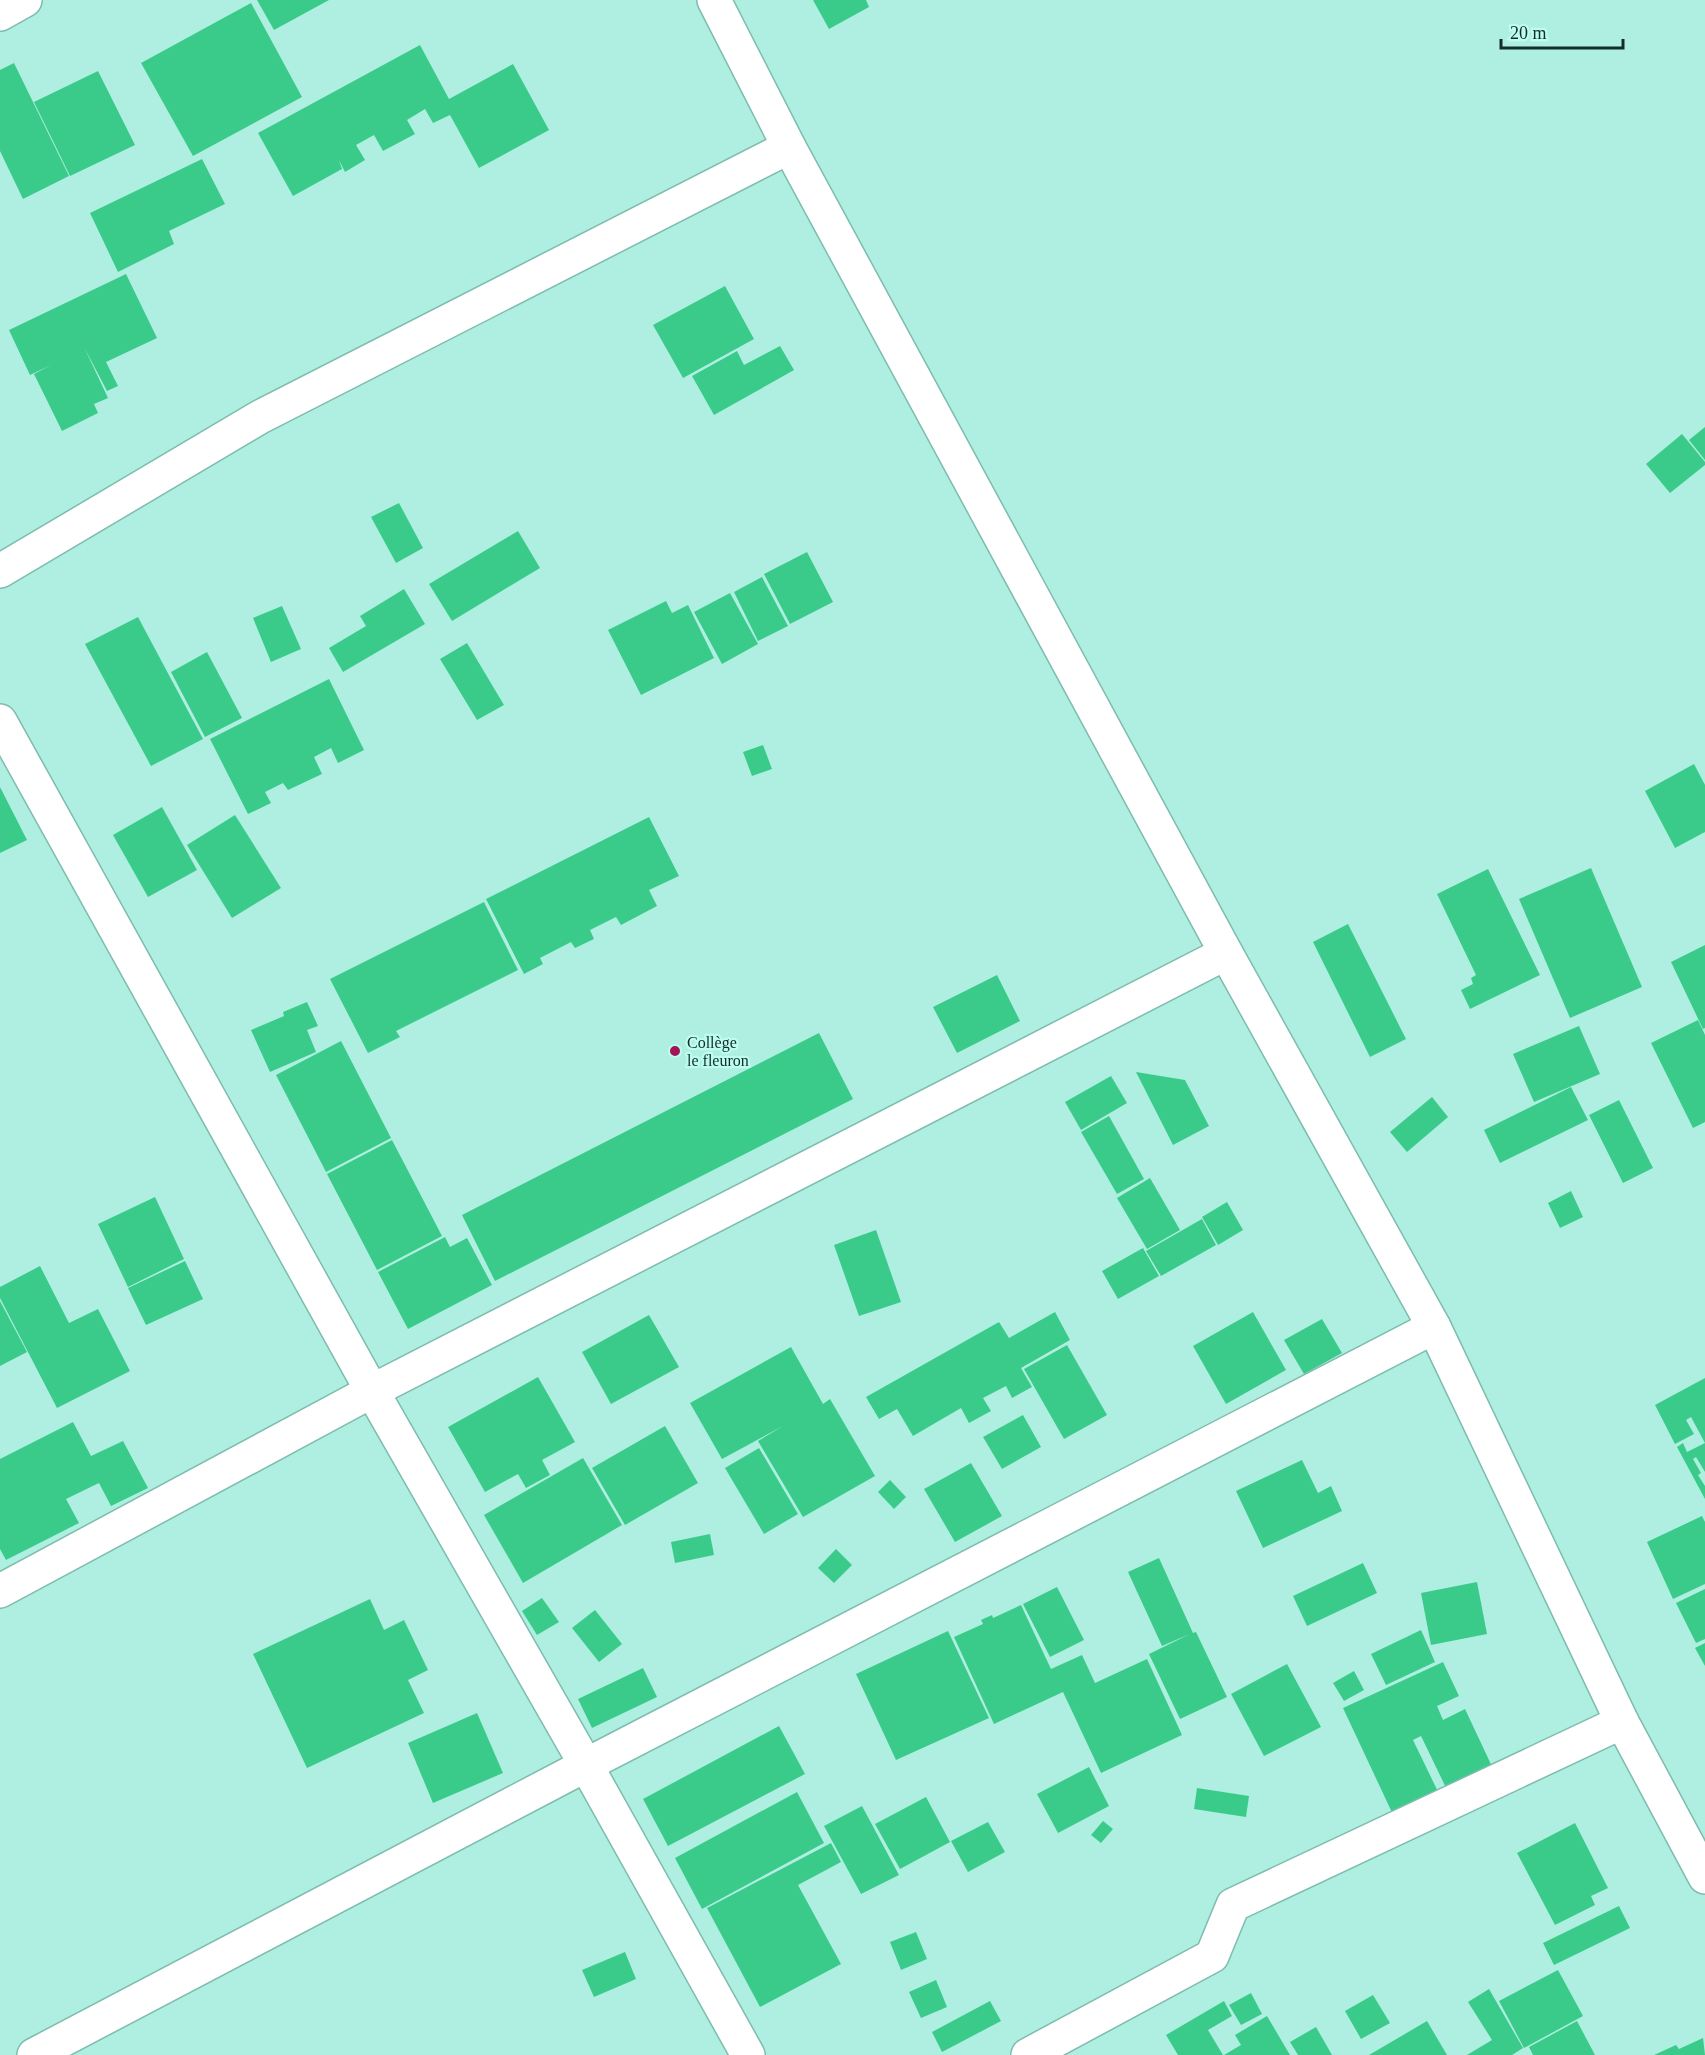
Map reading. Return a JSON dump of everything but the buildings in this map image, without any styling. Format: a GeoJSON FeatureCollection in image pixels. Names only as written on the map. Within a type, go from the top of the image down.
{"type":"FeatureCollection","features":[{"type":"Feature","properties":{"kind":"street"},"geometry":{"type":"LineString","coordinates":[[0,14],[25,0]]}},
{"type":"Feature","properties":{"kind":"street"},"geometry":{"type":"LineString","coordinates":[[714,0],[789,147],[1226,953],[1434,1327],[1622,1722],[1705,1876]]}},
{"type":"Feature","properties":{"kind":"street"},"geometry":{"type":"LineString","coordinates":[[0,571],[260,417],[789,147]]}},
{"type":"Feature","properties":{"kind":"street"},"geometry":{"type":"LineString","coordinates":[[0,721],[372,1392],[586,1765],[748,2055]]}},
{"type":"Feature","properties":{"kind":"street"},"geometry":{"type":"LineString","coordinates":[[0,1592],[372,1392],[1226,953]]}},
{"type":"Feature","properties":{"kind":"street"},"geometry":{"type":"LineString","coordinates":[[34,2055],[586,1765],[1434,1327]]}},
{"type":"Feature","properties":{"kind":"street"},"geometry":{"type":"LineString","coordinates":[[1028,2055],[1212,1956],[1233,1905],[1622,1722]]}},
{"type":"Feature","properties":{"kind":"place","name":"Collège le fleuron"},"geometry":{"type":"Point","coordinates":[675,1051]}}]}
